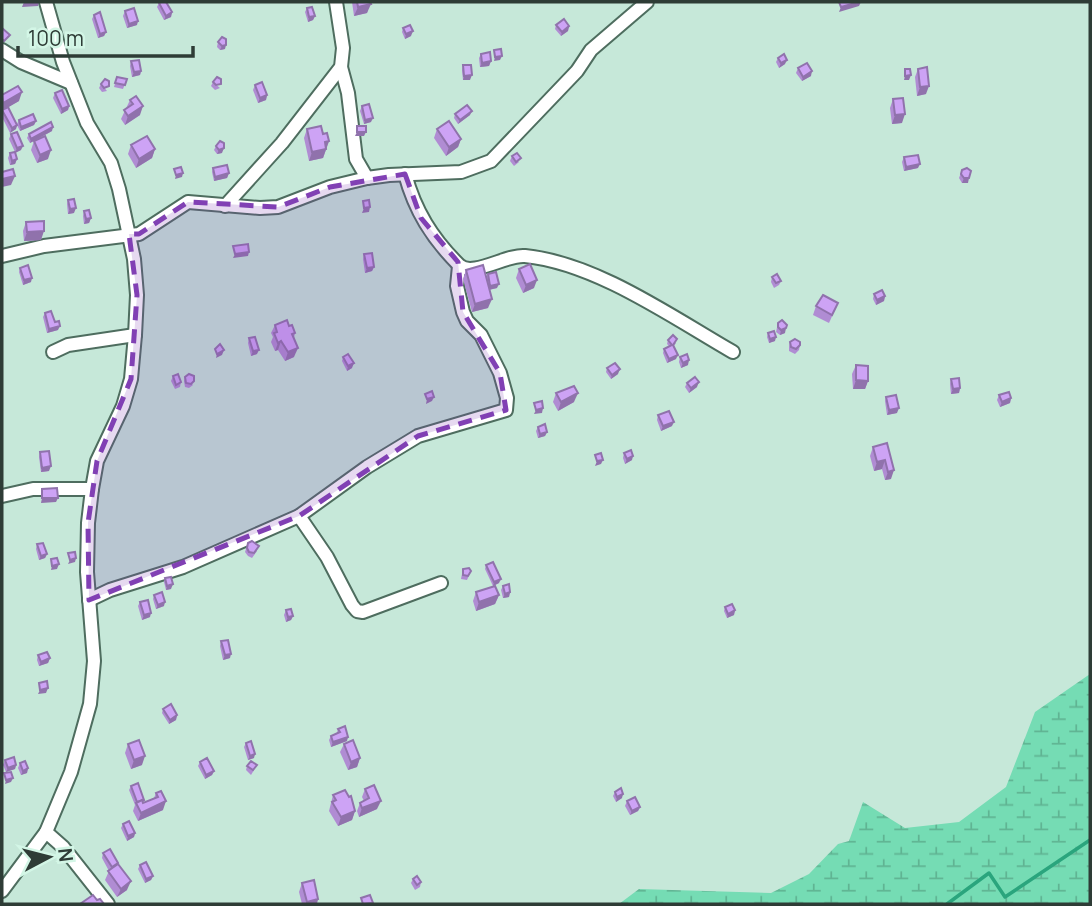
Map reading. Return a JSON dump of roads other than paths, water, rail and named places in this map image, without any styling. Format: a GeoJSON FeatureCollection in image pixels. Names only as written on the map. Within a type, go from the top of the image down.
{"type":"FeatureCollection","features":[{"type":"Feature","properties":{"kind":"street"},"geometry":{"type":"LineString","coordinates":[[2,891],[46,832],[71,772],[90,704],[94,661],[89,600],[88,523],[97,461],[123,406],[131,379],[137,295],[134,259],[111,163],[87,123],[54,35],[46,2]]}},
{"type":"Feature","properties":{"kind":"street"},"geometry":{"type":"LineString","coordinates":[[336,2],[343,48],[341,67],[348,93],[356,159],[367,178]]}},
{"type":"Feature","properties":{"kind":"street"},"geometry":{"type":"LineString","coordinates":[[2,256],[44,246],[139,234],[188,202],[278,207],[330,187],[367,178],[461,172],[491,161],[577,71],[591,50],[647,2]]}},
{"type":"Feature","properties":{"kind":"street"},"geometry":{"type":"LineString","coordinates":[[2,50],[22,62],[71,83]]}},
{"type":"Feature","properties":{"kind":"street"},"geometry":{"type":"LineString","coordinates":[[225,206],[282,143],[341,67]]}},
{"type":"Feature","properties":{"kind":"street"},"geometry":{"type":"LineString","coordinates":[[405,174],[411,197],[421,218],[435,240],[459,266],[478,268],[521,256],[572,268],[607,280],[733,352]]}},
{"type":"Feature","properties":{"kind":"street"},"geometry":{"type":"LineString","coordinates":[[89,600],[119,587],[183,567],[299,516],[367,467],[411,440],[433,430],[506,410],[507,398],[500,373],[481,335],[467,321],[463,312],[457,286],[459,266]]}},
{"type":"Feature","properties":{"kind":"street"},"geometry":{"type":"LineString","coordinates":[[53,352],[68,345],[135,335]]}},
{"type":"Feature","properties":{"kind":"street"},"geometry":{"type":"LineString","coordinates":[[2,496],[33,489],[92,489]]}},
{"type":"Feature","properties":{"kind":"street"},"geometry":{"type":"LineString","coordinates":[[299,516],[327,557],[357,611],[363,612],[441,583]]}},
{"type":"Feature","properties":{"kind":"street"},"geometry":{"type":"LineString","coordinates":[[46,832],[63,847],[108,904]]}},
{"type":"Feature","properties":{"kind":"waterway"},"geometry":{"type":"LineString","coordinates":[[947,904],[989,873],[1005,897],[1090,840]]}}]}
